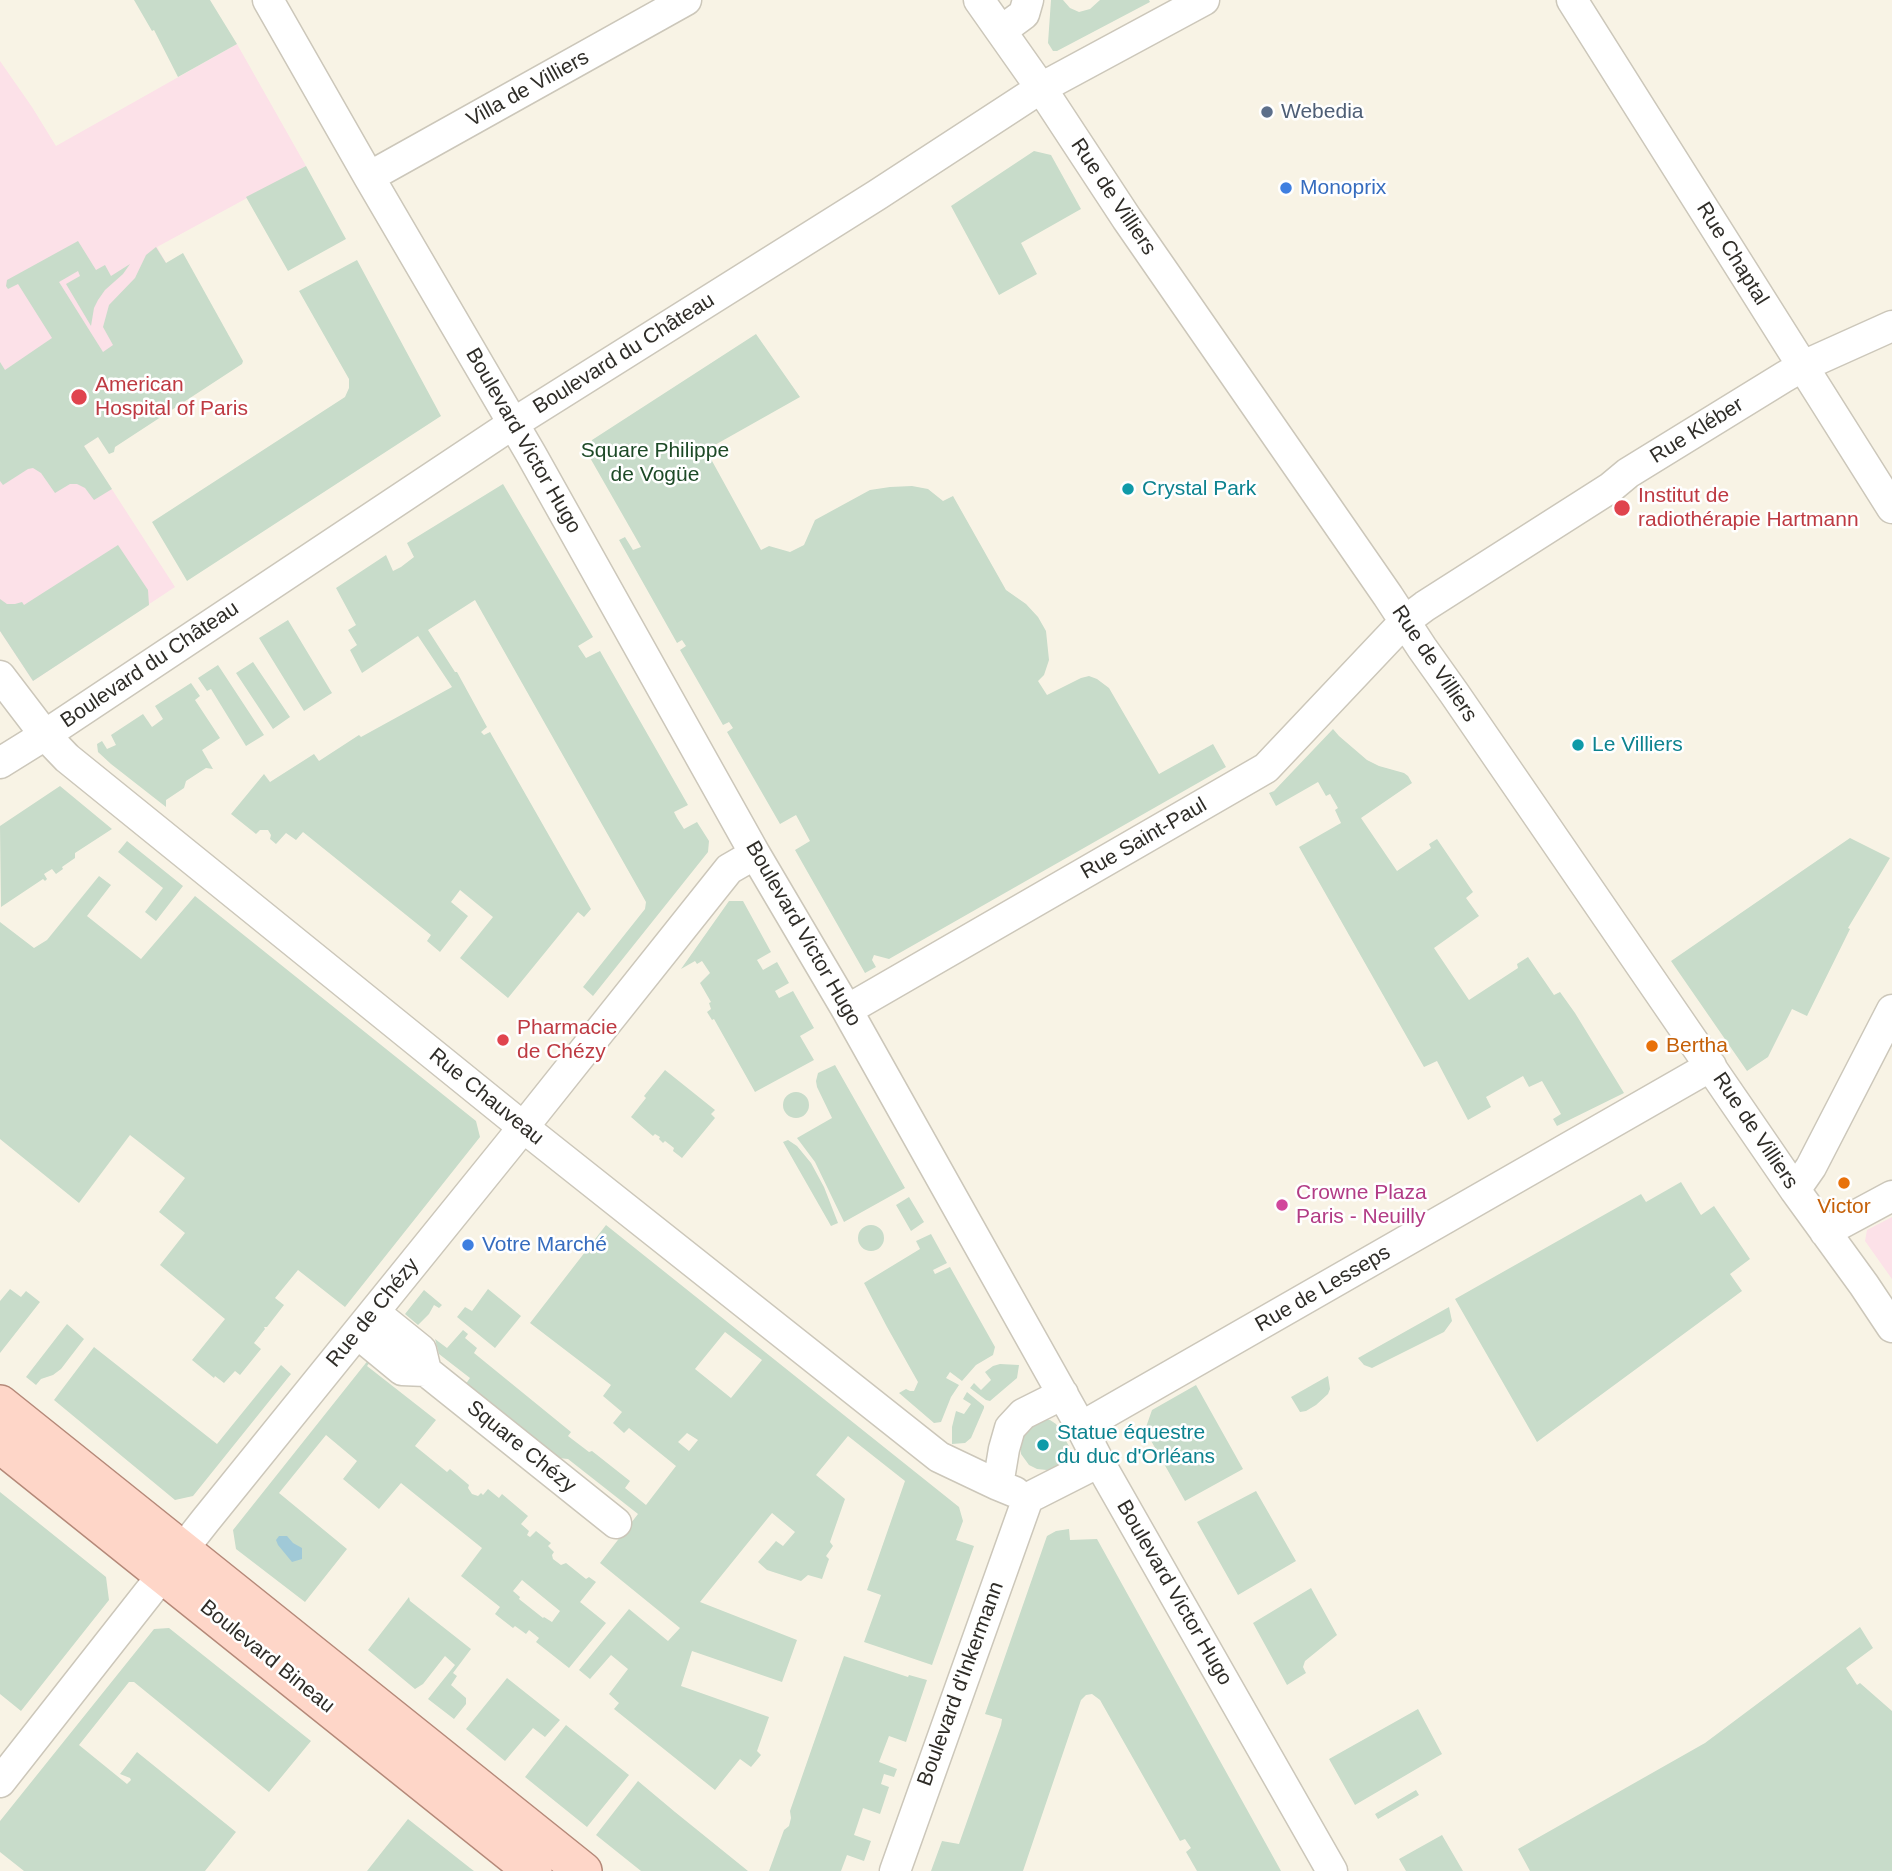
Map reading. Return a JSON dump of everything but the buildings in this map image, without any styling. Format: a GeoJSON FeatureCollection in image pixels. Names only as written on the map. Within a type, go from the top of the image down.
{"type":"FeatureCollection","features":[{"type":"Feature","properties":{"kind":"main road"},"geometry":{"type":"LineString","coordinates":[[0,1404],[168,1551]]}},
{"type":"Feature","properties":{"kind":"main road","name":"Boulevard Bineau"},"geometry":{"type":"LineString","coordinates":[[0,1444],[168,1551],[583,1871]]}},
{"type":"Feature","properties":{"kind":"main road","name":"Boulevard Bineau"},"geometry":{"type":"LineString","coordinates":[[168,1551],[533,1871]]}},
{"type":"Feature","properties":{"kind":"street","name":"Boulevard Victor Hugo"},"geometry":{"type":"LineString","coordinates":[[268,0],[514,423],[755,854],[847,1010],[1082,1427],[1099,1462],[1332,1871]]}},
{"type":"Feature","properties":{"kind":"street","name":"Villa de Villiers"},"geometry":{"type":"LineString","coordinates":[[369,177],[686,0]]}},
{"type":"Feature","properties":{"kind":"street","name":"Rue de Villiers"},"geometry":{"type":"LineString","coordinates":[[979,0],[1426,655],[1795,1191],[1864,1284],[1892,1327]]}},
{"type":"Feature","properties":{"kind":"street"},"geometry":{"type":"LineString","coordinates":[[1001,31],[1024,14],[1028,0]]}},
{"type":"Feature","properties":{"kind":"street","name":"Boulevard du Château"},"geometry":{"type":"LineString","coordinates":[[0,763],[514,423],[877,195],[1041,88],[1204,0]]}},
{"type":"Feature","properties":{"kind":"street","name":"Rue Chaptal"},"geometry":{"type":"LineString","coordinates":[[1572,0],[1892,508]]}},
{"type":"Feature","properties":{"kind":"street","name":"Rue Kléber"},"geometry":{"type":"LineString","coordinates":[[1405,621],[1610,488],[1628,473],[1803,366],[1892,326]]}},
{"type":"Feature","properties":{"kind":"street","name":"Rue Saint-Paul"},"geometry":{"type":"LineString","coordinates":[[847,1010],[1266,768],[1405,621]]}},
{"type":"Feature","properties":{"kind":"street","name":"Rue Chauveau"},"geometry":{"type":"LineString","coordinates":[[0,676],[45,735],[67,758],[523,1127],[939,1457],[1028,1497]]}},
{"type":"Feature","properties":{"kind":"street","name":"Rue de Chézy"},"geometry":{"type":"LineString","coordinates":[[0,1782],[168,1551],[366,1322],[729,869],[755,854]]}},
{"type":"Feature","properties":{"kind":"street"},"geometry":{"type":"LineString","coordinates":[[1795,1191],[1811,1167],[1892,1010]]}},
{"type":"Feature","properties":{"kind":"street","name":"Rue de Lesseps"},"geometry":{"type":"LineString","coordinates":[[1082,1427],[1711,1066]]}},
{"type":"Feature","properties":{"kind":"street"},"geometry":{"type":"LineString","coordinates":[[1825,1232],[1892,1196]]}},
{"type":"Feature","properties":{"kind":"street","name":"Square Chézy"},"geometry":{"type":"LineString","coordinates":[[366,1322],[421,1350],[426,1371],[616,1523]]}},
{"type":"Feature","properties":{"kind":"street"},"geometry":{"type":"LineString","coordinates":[[998,1485],[1010,1428],[1023,1414],[1063,1394]]}},
{"type":"Feature","properties":{"kind":"street"},"geometry":{"type":"LineString","coordinates":[[1028,1497],[1099,1462]]}},
{"type":"Feature","properties":{"kind":"street","name":"Boulevard d'Inkermann"},"geometry":{"type":"LineString","coordinates":[[895,1871],[1028,1497]]}},
{"type":"Feature","properties":{"kind":"shaded area","name":"American Hospital of Paris"},"geometry":{"type":"Polygon","coordinates":[[[237,44],[306,166],[157,247],[220,357],[84,446],[175,587],[33,681],[0,631],[0,61],[56,146],[237,44]]]}},
{"type":"Feature","properties":{"kind":"shaded area"},"geometry":{"type":"Polygon","coordinates":[[[1892,1217],[1892,1279],[1865,1241],[1867,1230],[1892,1217]]]}},
{"type":"Feature","properties":{"kind":"green space"},"geometry":{"type":"Polygon","coordinates":[[[134,0],[210,0],[237,44],[178,77],[154,30],[152,31],[134,0]]]}},
{"type":"Feature","properties":{"kind":"green space"},"geometry":{"type":"Polygon","coordinates":[[[1051,0],[1063,0],[1070,8],[1079,12],[1090,9],[1100,0],[1150,2],[1053,51],[1048,43],[1051,0]]]}},
{"type":"Feature","properties":{"kind":"green space"},"geometry":{"type":"Polygon","coordinates":[[[1034,151],[1051,155],[1081,209],[1021,243],[1037,274],[999,295],[951,206],[1034,151]]]}},
{"type":"Feature","properties":{"kind":"green space"},"geometry":{"type":"Polygon","coordinates":[[[306,166],[346,239],[288,271],[246,197],[306,166]]]}},
{"type":"Feature","properties":{"kind":"green space"},"geometry":{"type":"Polygon","coordinates":[[[78,241],[96,270],[105,265],[111,276],[130,264],[98,300],[91,326],[66,284],[80,276],[78,271],[59,282],[103,352],[113,345],[103,327],[109,305],[135,278],[146,255],[156,247],[166,263],[183,253],[243,361],[115,447],[114,452],[109,454],[98,437],[84,446],[112,489],[94,500],[85,488],[77,484],[70,484],[55,493],[41,473],[33,468],[3,485],[0,481],[0,362],[5,370],[52,338],[18,284],[8,289],[7,280],[78,241]]]}},
{"type":"Feature","properties":{"kind":"green space"},"geometry":{"type":"Polygon","coordinates":[[[357,260],[441,416],[187,581],[152,522],[345,397],[349,379],[299,291],[357,260]]]}},
{"type":"Feature","properties":{"kind":"green space","name":"Square Philippe de Vogüe"},"geometry":{"type":"Polygon","coordinates":[[[756,334],[800,397],[706,450],[761,550],[769,546],[790,552],[804,545],[815,520],[870,490],[912,486],[928,489],[943,501],[953,496],[1006,590],[1026,604],[1046,631],[1049,660],[1044,675],[1038,681],[1047,695],[1081,678],[1089,676],[1097,679],[1109,688],[1159,774],[1213,744],[1226,767],[889,959],[874,955],[872,960],[876,967],[865,973],[795,850],[810,841],[796,815],[780,824],[727,732],[733,728],[729,722],[723,725],[680,650],[686,646],[682,640],[677,643],[619,540],[625,537],[633,550],[641,547],[589,456],[592,440],[756,334]]]}},
{"type":"Feature","properties":{"kind":"green space"},"geometry":{"type":"Polygon","coordinates":[[[503,484],[593,637],[578,646],[586,658],[600,651],[688,805],[674,812],[677,818],[684,829],[697,822],[709,841],[708,852],[593,996],[583,987],[645,909],[646,902],[475,600],[428,630],[457,672],[487,727],[481,732],[484,735],[490,732],[591,909],[584,917],[578,912],[508,998],[460,958],[493,917],[460,890],[451,902],[468,916],[440,952],[427,941],[431,935],[303,832],[296,840],[286,833],[276,844],[270,839],[268,830],[260,830],[256,834],[231,814],[264,774],[270,782],[314,754],[319,761],[359,735],[361,737],[452,687],[418,636],[362,673],[350,650],[357,645],[348,630],[356,625],[336,588],[386,555],[393,571],[401,567],[414,557],[407,543],[503,484]]]}},
{"type":"Feature","properties":{"kind":"green space"},"geometry":{"type":"Polygon","coordinates":[[[118,545],[148,590],[149,605],[33,681],[0,631],[0,599],[7,604],[22,602],[24,605],[118,545]]]}},
{"type":"Feature","properties":{"kind":"green space"},"geometry":{"type":"Polygon","coordinates":[[[288,620],[332,693],[304,711],[259,638],[288,620]]]}},
{"type":"Feature","properties":{"kind":"green space"},"geometry":{"type":"Polygon","coordinates":[[[253,662],[290,717],[273,729],[236,673],[253,662]]]}},
{"type":"Feature","properties":{"kind":"green space"},"geometry":{"type":"Polygon","coordinates":[[[218,665],[264,735],[246,746],[211,689],[207,691],[198,678],[218,665]]]}},
{"type":"Feature","properties":{"kind":"green space"},"geometry":{"type":"Polygon","coordinates":[[[191,683],[200,696],[195,700],[220,738],[202,750],[213,769],[206,768],[186,781],[184,788],[166,800],[166,807],[111,764],[98,752],[97,744],[102,741],[107,749],[116,745],[111,735],[143,714],[152,727],[163,719],[155,706],[191,683]]]}},
{"type":"Feature","properties":{"kind":"green space"},"geometry":{"type":"Polygon","coordinates":[[[1333,729],[1367,760],[1404,773],[1412,783],[1361,818],[1397,871],[1431,848],[1429,844],[1437,839],[1473,892],[1466,898],[1479,916],[1434,948],[1469,1000],[1518,968],[1517,964],[1528,957],[1554,995],[1560,992],[1575,1013],[1624,1093],[1557,1126],[1553,1119],[1561,1114],[1542,1081],[1529,1087],[1523,1076],[1486,1097],[1491,1107],[1468,1120],[1437,1061],[1424,1067],[1299,847],[1341,823],[1335,810],[1338,808],[1330,794],[1326,796],[1318,782],[1276,806],[1269,793],[1274,791],[1333,729]]]}},
{"type":"Feature","properties":{"kind":"green space"},"geometry":{"type":"Polygon","coordinates":[[[60,786],[112,829],[75,853],[75,858],[56,874],[52,869],[44,874],[47,879],[45,881],[43,879],[1,907],[0,826],[60,786]]]}},
{"type":"Feature","properties":{"kind":"green space"},"geometry":{"type":"Polygon","coordinates":[[[1850,838],[1890,858],[1848,928],[1850,929],[1807,1016],[1792,1009],[1768,1057],[1747,1071],[1671,961],[1850,838]]]}},
{"type":"Feature","properties":{"kind":"green space"},"geometry":{"type":"Polygon","coordinates":[[[127,841],[183,886],[156,921],[145,912],[163,888],[118,852],[127,841]]]}},
{"type":"Feature","properties":{"kind":"green space"},"geometry":{"type":"Polygon","coordinates":[[[99,876],[111,885],[87,916],[141,959],[195,896],[476,1121],[480,1137],[345,1307],[298,1270],[275,1298],[284,1305],[254,1343],[261,1349],[240,1375],[235,1371],[224,1383],[192,1360],[225,1319],[160,1265],[185,1233],[159,1212],[185,1178],[130,1135],[79,1203],[0,1139],[0,922],[34,948],[47,940],[99,876]]]}},
{"type":"Feature","properties":{"kind":"green space"},"geometry":{"type":"Polygon","coordinates":[[[729,901],[743,901],[771,952],[757,960],[763,970],[777,962],[789,983],[775,991],[779,998],[793,991],[814,1028],[800,1036],[814,1060],[755,1092],[714,1019],[712,1020],[707,1012],[711,1009],[711,1002],[700,983],[710,973],[702,961],[697,964],[695,961],[681,969],[729,901]]]}},
{"type":"Feature","properties":{"kind":"green space"},"geometry":{"type":"Polygon","coordinates":[[[835,1065],[905,1188],[844,1222],[815,1162],[797,1138],[832,1118],[816,1081],[818,1073],[835,1065]]]}},
{"type":"Feature","properties":{"kind":"green space"},"geometry":{"type":"Polygon","coordinates":[[[665,1070],[715,1110],[711,1114],[715,1118],[682,1158],[673,1151],[674,1148],[665,1141],[663,1143],[655,1134],[653,1136],[631,1117],[665,1070]]]}},
{"type":"Feature","properties":{"kind":"green space"},"geometry":{"type":"Polygon","coordinates":[[[796,1092],[805,1096],[809,1105],[805,1114],[796,1118],[787,1114],[783,1105],[787,1096],[796,1092]]]}},
{"type":"Feature","properties":{"kind":"green space"},"geometry":{"type":"Polygon","coordinates":[[[788,1140],[797,1146],[811,1163],[838,1223],[831,1226],[783,1142],[788,1140]]]}},
{"type":"Feature","properties":{"kind":"green space"},"geometry":{"type":"Polygon","coordinates":[[[1681,1182],[1701,1215],[1714,1206],[1750,1259],[1730,1274],[1742,1291],[1537,1442],[1455,1299],[1641,1194],[1646,1202],[1681,1182]]]}},
{"type":"Feature","properties":{"kind":"green space"},"geometry":{"type":"Polygon","coordinates":[[[909,1197],[924,1222],[911,1231],[896,1205],[909,1197]]]}},
{"type":"Feature","properties":{"kind":"green space"},"geometry":{"type":"Polygon","coordinates":[[[606,1225],[959,1507],[963,1521],[956,1540],[974,1546],[932,1665],[864,1642],[881,1595],[867,1590],[905,1481],[848,1436],[816,1475],[845,1499],[830,1542],[833,1546],[826,1556],[829,1559],[822,1579],[808,1575],[801,1581],[767,1570],[758,1562],[776,1541],[783,1546],[795,1532],[772,1513],[700,1602],[797,1640],[782,1682],[692,1651],[681,1686],[769,1717],[757,1751],[761,1755],[751,1767],[740,1759],[715,1790],[614,1709],[619,1703],[609,1694],[628,1669],[611,1655],[590,1679],[579,1670],[629,1609],[668,1641],[680,1628],[600,1563],[638,1514],[568,1459],[558,1458],[465,1385],[470,1378],[439,1354],[435,1339],[447,1348],[463,1330],[468,1334],[465,1338],[477,1348],[474,1353],[571,1432],[568,1436],[630,1481],[625,1488],[646,1505],[676,1466],[629,1428],[624,1433],[613,1423],[622,1412],[603,1396],[611,1385],[530,1323],[606,1225]],[[725,1332],[695,1369],[731,1398],[762,1360],[725,1332]],[[687,1433],[678,1442],[689,1451],[698,1440],[687,1433]]]}},
{"type":"Feature","properties":{"kind":"green space"},"geometry":{"type":"Polygon","coordinates":[[[871,1225],[880,1229],[884,1238],[880,1247],[871,1251],[862,1247],[858,1238],[862,1229],[871,1225]]]}},
{"type":"Feature","properties":{"kind":"green space"},"geometry":{"type":"Polygon","coordinates":[[[931,1234],[947,1263],[933,1270],[935,1274],[950,1267],[995,1347],[993,1355],[976,1365],[962,1381],[950,1372],[946,1378],[959,1385],[941,1422],[934,1423],[899,1393],[906,1389],[914,1391],[918,1382],[864,1283],[920,1249],[916,1241],[931,1234]]]}},
{"type":"Feature","properties":{"kind":"green space"},"geometry":{"type":"Polygon","coordinates":[[[10,1289],[21,1297],[26,1291],[40,1302],[0,1353],[0,1301],[10,1289]]]}},
{"type":"Feature","properties":{"kind":"green space"},"geometry":{"type":"Polygon","coordinates":[[[488,1289],[521,1316],[495,1348],[457,1317],[465,1307],[472,1311],[488,1289]]]}},
{"type":"Feature","properties":{"kind":"green space"},"geometry":{"type":"Polygon","coordinates":[[[424,1290],[442,1305],[439,1308],[434,1305],[418,1325],[405,1314],[424,1290]]]}},
{"type":"Feature","properties":{"kind":"green space"},"geometry":{"type":"Polygon","coordinates":[[[1449,1307],[1452,1321],[1444,1332],[1372,1368],[1364,1365],[1358,1358],[1449,1307]]]}},
{"type":"Feature","properties":{"kind":"green space"},"geometry":{"type":"Polygon","coordinates":[[[67,1324],[84,1339],[61,1369],[41,1379],[36,1385],[26,1377],[67,1324]]]}},
{"type":"Feature","properties":{"kind":"green space"},"geometry":{"type":"Polygon","coordinates":[[[94,1347],[217,1444],[281,1365],[291,1374],[193,1496],[175,1500],[54,1400],[94,1347]]]}},
{"type":"Feature","properties":{"kind":"green space"},"geometry":{"type":"Polygon","coordinates":[[[373,1354],[375,1356],[367,1366],[436,1420],[415,1446],[447,1472],[450,1469],[469,1485],[472,1494],[483,1495],[488,1489],[499,1498],[502,1494],[528,1516],[521,1524],[529,1531],[527,1535],[530,1537],[536,1531],[551,1543],[548,1546],[554,1552],[553,1559],[561,1565],[566,1563],[586,1579],[589,1577],[596,1582],[580,1602],[606,1623],[569,1668],[536,1642],[539,1638],[529,1630],[526,1634],[515,1626],[513,1628],[495,1614],[500,1607],[461,1576],[482,1548],[401,1483],[379,1509],[343,1479],[357,1461],[326,1435],[279,1493],[347,1549],[305,1602],[236,1549],[233,1530],[373,1354]],[[522,1580],[513,1591],[519,1599],[552,1622],[560,1611],[522,1580]]]}},
{"type":"Feature","properties":{"kind":"green space"},"geometry":{"type":"Polygon","coordinates":[[[1000,1364],[1019,1365],[1017,1378],[990,1401],[986,1400],[970,1388],[974,1383],[981,1390],[991,1380],[985,1372],[1000,1364]]]}},
{"type":"Feature","properties":{"kind":"green space"},"geometry":{"type":"Polygon","coordinates":[[[1328,1376],[1328,1394],[1316,1405],[1300,1412],[1291,1397],[1328,1376]]]}},
{"type":"Feature","properties":{"kind":"green space"},"geometry":{"type":"Polygon","coordinates":[[[1196,1385],[1243,1469],[1185,1501],[1145,1430],[1152,1410],[1196,1385]]]}},
{"type":"Feature","properties":{"kind":"green space"},"geometry":{"type":"Polygon","coordinates":[[[967,1392],[984,1408],[971,1438],[965,1443],[952,1444],[956,1411],[964,1414],[971,1404],[963,1399],[967,1392]]]}},
{"type":"Feature","properties":{"kind":"green space"},"geometry":{"type":"Polygon","coordinates":[[[1042,1419],[1056,1424],[1069,1446],[1070,1454],[1060,1466],[1047,1470],[1029,1465],[1021,1454],[1020,1443],[1024,1433],[1042,1419]]]}},
{"type":"Feature","properties":{"kind":"green space"},"geometry":{"type":"Polygon","coordinates":[[[1256,1491],[1296,1561],[1238,1595],[1197,1522],[1256,1491]]]}},
{"type":"Feature","properties":{"kind":"green space"},"geometry":{"type":"Polygon","coordinates":[[[0,1492],[106,1577],[109,1600],[21,1711],[0,1694],[0,1492]]]}},
{"type":"Feature","properties":{"kind":"green space"},"geometry":{"type":"Polygon","coordinates":[[[1069,1529],[1070,1540],[1097,1539],[1281,1871],[1197,1871],[1186,1852],[1191,1848],[1185,1839],[1180,1841],[1100,1700],[1092,1694],[1081,1700],[1023,1871],[931,1871],[942,1841],[959,1844],[1001,1725],[1002,1719],[985,1714],[1047,1536],[1069,1529]]]}},
{"type":"Feature","properties":{"kind":"green space"},"geometry":{"type":"Polygon","coordinates":[[[1311,1588],[1337,1635],[1305,1661],[1303,1667],[1306,1673],[1287,1685],[1253,1623],[1311,1588]]]}},
{"type":"Feature","properties":{"kind":"green space"},"geometry":{"type":"Polygon","coordinates":[[[409,1597],[410,1601],[471,1649],[453,1673],[457,1676],[451,1685],[466,1698],[466,1704],[454,1719],[428,1699],[455,1665],[445,1656],[423,1684],[415,1689],[368,1650],[409,1597]]]}},
{"type":"Feature","properties":{"kind":"green space"},"geometry":{"type":"Polygon","coordinates":[[[1860,1627],[1873,1648],[1846,1668],[1857,1685],[1860,1683],[1892,1711],[1892,1871],[1530,1871],[1518,1849],[1705,1743],[1860,1627]]]}},
{"type":"Feature","properties":{"kind":"green space"},"geometry":{"type":"Polygon","coordinates":[[[169,1628],[311,1741],[269,1792],[134,1682],[129,1682],[79,1745],[127,1784],[130,1778],[120,1774],[137,1752],[236,1832],[205,1871],[24,1871],[0,1852],[0,1821],[154,1629],[169,1628]]]}},
{"type":"Feature","properties":{"kind":"green space"},"geometry":{"type":"Polygon","coordinates":[[[844,1656],[908,1677],[909,1675],[927,1680],[906,1742],[889,1736],[879,1762],[897,1769],[894,1777],[884,1774],[881,1784],[889,1787],[880,1814],[863,1808],[854,1835],[871,1841],[864,1861],[847,1855],[841,1871],[769,1871],[784,1830],[789,1826],[790,1811],[844,1656]]]}},
{"type":"Feature","properties":{"kind":"green space"},"geometry":{"type":"Polygon","coordinates":[[[507,1678],[560,1720],[545,1737],[533,1728],[505,1761],[466,1729],[507,1678]]]}},
{"type":"Feature","properties":{"kind":"green space"},"geometry":{"type":"Polygon","coordinates":[[[1418,1709],[1442,1754],[1355,1805],[1329,1759],[1418,1709]]]}},
{"type":"Feature","properties":{"kind":"green space"},"geometry":{"type":"Polygon","coordinates":[[[566,1725],[629,1775],[587,1827],[525,1777],[566,1725]]]}},
{"type":"Feature","properties":{"kind":"green space"},"geometry":{"type":"Polygon","coordinates":[[[638,1781],[748,1871],[641,1871],[596,1835],[638,1781]]]}},
{"type":"Feature","properties":{"kind":"green space"},"geometry":{"type":"Polygon","coordinates":[[[1416,1790],[1419,1795],[1378,1819],[1375,1814],[1416,1790]]]}},
{"type":"Feature","properties":{"kind":"green space"},"geometry":{"type":"Polygon","coordinates":[[[408,1819],[470,1868],[474,1871],[367,1871],[408,1819]]]}},
{"type":"Feature","properties":{"kind":"green space"},"geometry":{"type":"Polygon","coordinates":[[[1442,1835],[1463,1871],[1406,1871],[1399,1859],[1442,1835]]]}},
{"type":"Feature","properties":{"kind":"water"},"geometry":{"type":"Polygon","coordinates":[[[279,1536],[287,1536],[302,1548],[302,1559],[292,1562],[278,1545],[276,1540],[279,1536]]]}},
{"type":"Feature","properties":{"kind":"place","name":"Webedia"},"geometry":{"type":"Point","coordinates":[1267,112]}},
{"type":"Feature","properties":{"kind":"place","name":"Monoprix"},"geometry":{"type":"Point","coordinates":[1286,188]}},
{"type":"Feature","properties":{"kind":"place","name":"American Hospital of Paris"},"geometry":{"type":"Point","coordinates":[79,397]}},
{"type":"Feature","properties":{"kind":"place","name":"Crystal Park"},"geometry":{"type":"Point","coordinates":[1128,489]}},
{"type":"Feature","properties":{"kind":"place","name":"Institut de radiothérapie Hartmann"},"geometry":{"type":"Point","coordinates":[1622,508]}},
{"type":"Feature","properties":{"kind":"place","name":"Le Villiers"},"geometry":{"type":"Point","coordinates":[1578,745]}},
{"type":"Feature","properties":{"kind":"place","name":"Pharmacie de Chézy"},"geometry":{"type":"Point","coordinates":[503,1040]}},
{"type":"Feature","properties":{"kind":"place","name":"Bertha"},"geometry":{"type":"Point","coordinates":[1652,1046]}},
{"type":"Feature","properties":{"kind":"place","name":"Victor"},"geometry":{"type":"Point","coordinates":[1844,1183]}},
{"type":"Feature","properties":{"kind":"place","name":"Crowne Plaza Paris - Neuilly"},"geometry":{"type":"Point","coordinates":[1282,1205]}},
{"type":"Feature","properties":{"kind":"place","name":"Votre Marché"},"geometry":{"type":"Point","coordinates":[468,1245]}},
{"type":"Feature","properties":{"kind":"place","name":"Statue équestre du duc d'Orléans"},"geometry":{"type":"Point","coordinates":[1043,1445]}}]}
